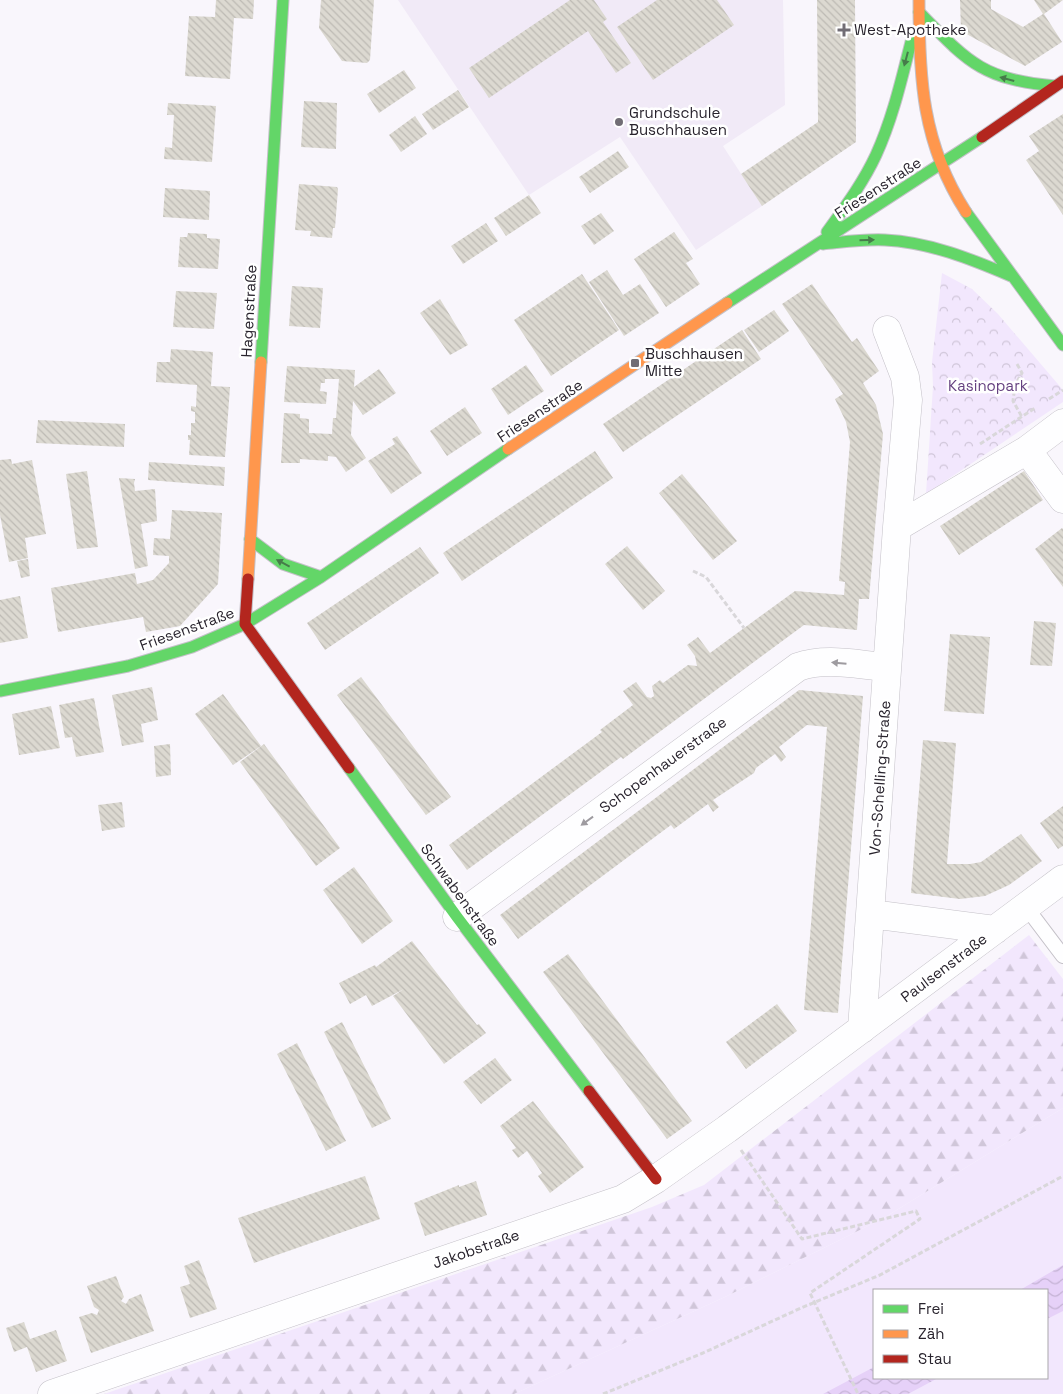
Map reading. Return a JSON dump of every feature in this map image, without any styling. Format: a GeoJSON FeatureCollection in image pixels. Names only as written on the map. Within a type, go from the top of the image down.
{"type":"FeatureCollection","features":[{"type":"Feature","properties":{"kind":"street","name":"Hagenstraße"},"geometry":{"type":"LineString","coordinates":[[245,624],[283,0]]}},
{"type":"Feature","properties":{"kind":"street"},"geometry":{"type":"LineString","coordinates":[[919,0],[924,106],[930,137],[941,165],[956,198],[1063,345]]}},
{"type":"Feature","properties":{"kind":"street"},"geometry":{"type":"LineString","coordinates":[[919,12],[959,52],[993,75],[1016,82],[1059,83]]}},
{"type":"Feature","properties":{"kind":"street"},"geometry":{"type":"LineString","coordinates":[[819,245],[853,195],[881,145],[891,117],[919,12]]}},
{"type":"Feature","properties":{"kind":"street","name":"Friesenstraße"},"geometry":{"type":"LineString","coordinates":[[0,690],[128,666],[192,647],[245,624],[321,577],[635,363],[941,165],[1059,83]]}},
{"type":"Feature","properties":{"kind":"street"},"geometry":{"type":"LineString","coordinates":[[819,245],[868,240],[897,241],[928,246],[1012,276]]}},
{"type":"Feature","properties":{"kind":"street","name":"Von-Schelling-Straße"},"geometry":{"type":"LineString","coordinates":[[862,1029],[897,527],[908,400],[905,377],[887,330]]}},
{"type":"Feature","properties":{"kind":"street"},"geometry":{"type":"LineString","coordinates":[[897,527],[1027,450],[1063,423]]}},
{"type":"Feature","properties":{"kind":"street"},"geometry":{"type":"LineString","coordinates":[[1027,450],[1063,499]]}},
{"type":"Feature","properties":{"kind":"street"},"geometry":{"type":"LineString","coordinates":[[250,539],[282,564],[321,577]]}},
{"type":"Feature","properties":{"kind":"street","name":"Schwabenstraße"},"geometry":{"type":"LineString","coordinates":[[245,624],[456,917],[656,1180]]}},
{"type":"Feature","properties":{"kind":"street","name":"Schopenhauerstraße"},"geometry":{"type":"LineString","coordinates":[[456,917],[798,667],[811,662],[825,662],[887,667]]}},
{"type":"Feature","properties":{"kind":"street","name":"Paulsenstraße"},"geometry":{"type":"LineString","coordinates":[[862,1029],[1063,879]]}},
{"type":"Feature","properties":{"kind":"street"},"geometry":{"type":"LineString","coordinates":[[871,914],[995,930]]}},
{"type":"Feature","properties":{"kind":"street","name":"Jakobstraße"},"geometry":{"type":"LineString","coordinates":[[52,1394],[623,1199],[656,1180],[862,1029]]}},
{"type":"Feature","properties":{"kind":"lane"},"geometry":{"type":"LineString","coordinates":[[1026,906],[1063,956]]}},
{"type":"Feature","properties":{"kind":"path"},"geometry":{"type":"LineString","coordinates":[[1017,364],[1022,373],[1016,385],[1013,401],[1022,417]]}},
{"type":"Feature","properties":{"kind":"path"},"geometry":{"type":"LineString","coordinates":[[693,571],[706,577],[744,628]]}},
{"type":"Feature","properties":{"kind":"path"},"geometry":{"type":"LineString","coordinates":[[727,1129],[802,1239],[916,1210],[920,1219],[810,1294],[858,1394]]}},
{"type":"Feature","properties":{"kind":"path"},"geometry":{"type":"LineString","coordinates":[[603,1394],[703,1353],[880,1275],[1063,1176]]}},
{"type":"Feature","properties":{"kind":"shaded area","name":"Grundschule Buschhausen"},"geometry":{"type":"Polygon","coordinates":[[[398,0],[783,0],[785,105],[723,146],[762,206],[696,250],[620,137],[529,195],[398,0]]]}},
{"type":"Feature","properties":{"kind":"green space","name":"Kasinopark"},"geometry":{"type":"Polygon","coordinates":[[[942,273],[972,289],[998,314],[1063,390],[1063,402],[926,494],[933,386],[932,362],[942,273]]]}},
{"type":"Feature","properties":{"kind":"green space"},"geometry":{"type":"Polygon","coordinates":[[[1029,935],[1063,979],[1063,1108],[882,1219],[727,1296],[514,1394],[104,1394],[652,1207],[704,1185],[1029,935]]]}},
{"type":"Feature","properties":{"kind":"green space"},"geometry":{"type":"Polygon","coordinates":[[[1063,1108],[1063,1394],[514,1394],[727,1296],[882,1219],[1063,1108]]]}},
{"type":"Feature","properties":{"kind":"water"},"geometry":{"type":"Polygon","coordinates":[[[1063,1265],[1063,1311],[1048,1318],[1048,1289],[1022,1289],[1063,1265]]]}},
{"type":"Feature","properties":{"kind":"water"},"geometry":{"type":"Polygon","coordinates":[[[873,1368],[873,1379],[936,1379],[908,1394],[823,1394],[873,1368]]]}},
{"type":"Feature","properties":{"kind":"building"},"geometry":{"type":"Polygon","coordinates":[[[216,0],[254,0],[253,19],[234,18],[230,79],[185,76],[189,16],[215,17],[216,0]]]}},
{"type":"Feature","properties":{"kind":"building"},"geometry":{"type":"Polygon","coordinates":[[[321,0],[374,0],[370,60],[367,63],[342,61],[319,28],[321,0]]]}},
{"type":"Feature","properties":{"kind":"building"},"geometry":{"type":"Polygon","coordinates":[[[570,0],[594,0],[607,19],[603,22],[631,63],[616,73],[588,31],[489,98],[469,68],[570,0]]]}},
{"type":"Feature","properties":{"kind":"building"},"geometry":{"type":"Polygon","coordinates":[[[657,0],[717,0],[734,25],[653,80],[617,27],[657,0]]]}},
{"type":"Feature","properties":{"kind":"building"},"geometry":{"type":"Polygon","coordinates":[[[817,0],[855,0],[856,142],[762,206],[741,174],[818,122],[817,0]]]}},
{"type":"Feature","properties":{"kind":"building"},"geometry":{"type":"Polygon","coordinates":[[[960,0],[991,0],[991,9],[1023,27],[1043,14],[1034,0],[1063,0],[1044,14],[1062,42],[1025,66],[961,31],[960,0]]]}},
{"type":"Feature","properties":{"kind":"building"},"geometry":{"type":"Polygon","coordinates":[[[404,70],[416,88],[379,113],[367,94],[404,70]]]}},
{"type":"Feature","properties":{"kind":"building"},"geometry":{"type":"Polygon","coordinates":[[[458,90],[469,107],[433,130],[422,114],[458,90]]]}},
{"type":"Feature","properties":{"kind":"building"},"geometry":{"type":"Polygon","coordinates":[[[304,101],[337,103],[336,149],[301,147],[304,101]]]}},
{"type":"Feature","properties":{"kind":"building"},"geometry":{"type":"Polygon","coordinates":[[[168,103],[216,106],[212,162],[164,159],[165,147],[172,148],[174,115],[167,115],[168,103]]]}},
{"type":"Feature","properties":{"kind":"building"},"geometry":{"type":"Polygon","coordinates":[[[1063,114],[1063,215],[1026,160],[1039,151],[1029,136],[1063,114]]]}},
{"type":"Feature","properties":{"kind":"building"},"geometry":{"type":"Polygon","coordinates":[[[415,116],[427,134],[401,152],[389,135],[415,116]]]}},
{"type":"Feature","properties":{"kind":"building"},"geometry":{"type":"Polygon","coordinates":[[[618,151],[629,167],[590,193],[579,177],[618,151]]]}},
{"type":"Feature","properties":{"kind":"building"},"geometry":{"type":"Polygon","coordinates":[[[299,184],[337,187],[335,228],[333,228],[332,238],[310,236],[311,231],[295,230],[299,184]]]}},
{"type":"Feature","properties":{"kind":"building"},"geometry":{"type":"Polygon","coordinates":[[[165,188],[210,191],[209,220],[163,217],[165,188]]]}},
{"type":"Feature","properties":{"kind":"building"},"geometry":{"type":"Polygon","coordinates":[[[529,195],[541,213],[506,236],[494,218],[529,195]]]}},
{"type":"Feature","properties":{"kind":"building"},"geometry":{"type":"Polygon","coordinates":[[[601,213],[614,231],[594,245],[581,226],[601,213]]]}},
{"type":"Feature","properties":{"kind":"building"},"geometry":{"type":"Polygon","coordinates":[[[486,223],[498,241],[463,264],[451,246],[486,223]]]}},
{"type":"Feature","properties":{"kind":"building"},"geometry":{"type":"Polygon","coordinates":[[[674,232],[693,259],[686,263],[700,284],[666,307],[634,259],[674,232]]]}},
{"type":"Feature","properties":{"kind":"building"},"geometry":{"type":"Polygon","coordinates":[[[188,233],[207,234],[207,238],[220,239],[218,269],[178,267],[180,237],[187,237],[188,233]]]}},
{"type":"Feature","properties":{"kind":"building"},"geometry":{"type":"Polygon","coordinates":[[[607,270],[623,295],[640,284],[659,313],[624,336],[589,282],[607,270]]]}},
{"type":"Feature","properties":{"kind":"building"},"geometry":{"type":"Polygon","coordinates":[[[582,274],[619,330],[551,376],[514,320],[582,274]]]}},
{"type":"Feature","properties":{"kind":"building"},"geometry":{"type":"Polygon","coordinates":[[[812,284],[852,342],[857,338],[879,371],[863,383],[876,405],[883,434],[869,599],[859,599],[857,630],[804,625],[623,759],[621,757],[467,870],[449,845],[602,732],[600,730],[633,705],[623,691],[636,682],[647,697],[651,698],[654,696],[652,686],[660,680],[663,683],[688,665],[697,666],[695,656],[687,645],[698,637],[710,653],[795,591],[844,595],[845,582],[839,581],[850,442],[846,422],[835,399],[843,394],[782,304],[812,284]]]}},
{"type":"Feature","properties":{"kind":"building"},"geometry":{"type":"Polygon","coordinates":[[[292,286],[323,288],[320,328],[289,326],[292,286]]]}},
{"type":"Feature","properties":{"kind":"building"},"geometry":{"type":"Polygon","coordinates":[[[176,291],[217,293],[214,329],[173,327],[176,291]]]}},
{"type":"Feature","properties":{"kind":"building"},"geometry":{"type":"Polygon","coordinates":[[[440,299],[468,345],[450,355],[420,313],[440,299]]]}},
{"type":"Feature","properties":{"kind":"building"},"geometry":{"type":"Polygon","coordinates":[[[774,310],[789,331],[759,352],[744,330],[774,310]]]}},
{"type":"Feature","properties":{"kind":"building"},"geometry":{"type":"Polygon","coordinates":[[[742,330],[761,359],[623,452],[603,424],[742,330]]]}},
{"type":"Feature","properties":{"kind":"building"},"geometry":{"type":"Polygon","coordinates":[[[171,349],[213,352],[211,386],[230,387],[225,457],[189,455],[190,440],[188,440],[188,435],[191,435],[191,423],[195,423],[195,412],[191,411],[191,406],[196,407],[197,385],[156,382],[157,362],[170,362],[171,349]]]}},
{"type":"Feature","properties":{"kind":"building"},"geometry":{"type":"Polygon","coordinates":[[[526,365],[544,391],[508,415],[491,389],[526,365]]]}},
{"type":"Feature","properties":{"kind":"building"},"geometry":{"type":"Polygon","coordinates":[[[287,366],[355,370],[354,387],[379,369],[396,393],[363,415],[353,401],[351,435],[366,458],[346,472],[336,457],[328,456],[328,461],[300,459],[300,463],[281,463],[284,413],[300,414],[300,418],[309,419],[309,433],[332,434],[333,418],[336,418],[339,379],[325,379],[325,383],[321,383],[320,391],[327,392],[326,404],[284,402],[287,366]]]}},
{"type":"Feature","properties":{"kind":"building"},"geometry":{"type":"Polygon","coordinates":[[[465,407],[482,433],[447,456],[430,431],[465,407]]]}},
{"type":"Feature","properties":{"kind":"building"},"geometry":{"type":"Polygon","coordinates":[[[38,420],[125,424],[124,447],[36,443],[38,420]]]}},
{"type":"Feature","properties":{"kind":"building"},"geometry":{"type":"Polygon","coordinates":[[[397,436],[422,473],[391,494],[368,461],[395,444],[392,439],[397,436]]]}},
{"type":"Feature","properties":{"kind":"building"},"geometry":{"type":"Polygon","coordinates":[[[595,451],[613,478],[462,581],[443,553],[595,451]]]}},
{"type":"Feature","properties":{"kind":"building"},"geometry":{"type":"Polygon","coordinates":[[[11,459],[12,464],[32,460],[46,534],[25,538],[28,558],[9,562],[0,515],[0,460],[11,459]]]}},
{"type":"Feature","properties":{"kind":"building"},"geometry":{"type":"Polygon","coordinates":[[[149,462],[225,467],[224,486],[148,480],[149,462]]]}},
{"type":"Feature","properties":{"kind":"building"},"geometry":{"type":"Polygon","coordinates":[[[87,471],[98,547],[77,549],[66,474],[87,471]]]}},
{"type":"Feature","properties":{"kind":"building"},"geometry":{"type":"Polygon","coordinates":[[[1024,471],[1043,500],[959,555],[940,526],[1024,471]]]}},
{"type":"Feature","properties":{"kind":"building"},"geometry":{"type":"Polygon","coordinates":[[[682,474],[737,541],[713,560],[659,493],[682,474]]]}},
{"type":"Feature","properties":{"kind":"building"},"geometry":{"type":"Polygon","coordinates":[[[119,478],[135,479],[135,491],[155,489],[157,521],[141,524],[148,566],[135,569],[119,478]]]}},
{"type":"Feature","properties":{"kind":"building"},"geometry":{"type":"Polygon","coordinates":[[[172,510],[222,513],[218,584],[180,626],[146,632],[143,617],[58,632],[51,588],[135,573],[137,584],[153,580],[169,563],[169,556],[153,555],[154,538],[170,539],[172,510]]]}},
{"type":"Feature","properties":{"kind":"building"},"geometry":{"type":"Polygon","coordinates":[[[1063,529],[1063,587],[1035,549],[1063,529]]]}},
{"type":"Feature","properties":{"kind":"building"},"geometry":{"type":"Polygon","coordinates":[[[627,546],[665,591],[643,610],[605,564],[627,546]]]}},
{"type":"Feature","properties":{"kind":"building"},"geometry":{"type":"Polygon","coordinates":[[[420,547],[439,573],[325,650],[307,623],[420,547]]]}},
{"type":"Feature","properties":{"kind":"building"},"geometry":{"type":"Polygon","coordinates":[[[28,559],[30,576],[21,578],[17,561],[28,559]]]}},
{"type":"Feature","properties":{"kind":"building"},"geometry":{"type":"Polygon","coordinates":[[[20,596],[28,638],[0,643],[0,600],[20,596]]]}},
{"type":"Feature","properties":{"kind":"building"},"geometry":{"type":"Polygon","coordinates":[[[1034,621],[1056,623],[1052,666],[1030,665],[1034,621]]]}},
{"type":"Feature","properties":{"kind":"building"},"geometry":{"type":"Polygon","coordinates":[[[950,634],[990,637],[984,714],[944,711],[950,634]]]}},
{"type":"Feature","properties":{"kind":"building"},"geometry":{"type":"Polygon","coordinates":[[[361,677],[451,797],[426,815],[337,695],[361,677]]]}},
{"type":"Feature","properties":{"kind":"building"},"geometry":{"type":"Polygon","coordinates":[[[152,687],[158,720],[141,724],[144,742],[122,746],[112,695],[152,687]]]}},
{"type":"Feature","properties":{"kind":"building"},"geometry":{"type":"Polygon","coordinates":[[[799,690],[863,696],[838,1013],[804,1010],[827,727],[807,725],[779,747],[786,757],[781,762],[775,754],[756,768],[754,773],[713,800],[719,807],[713,812],[708,804],[674,829],[671,825],[518,939],[500,915],[799,690]]]}},
{"type":"Feature","properties":{"kind":"building"},"geometry":{"type":"Polygon","coordinates":[[[223,694],[261,746],[233,765],[195,714],[223,694]]]}},
{"type":"Feature","properties":{"kind":"building"},"geometry":{"type":"Polygon","coordinates":[[[94,698],[104,752],[76,757],[72,737],[65,738],[59,705],[94,698]]]}},
{"type":"Feature","properties":{"kind":"building"},"geometry":{"type":"Polygon","coordinates":[[[51,706],[60,748],[19,755],[12,714],[51,706]]]}},
{"type":"Feature","properties":{"kind":"building"},"geometry":{"type":"Polygon","coordinates":[[[923,740],[956,743],[947,864],[981,862],[1021,834],[1042,861],[1009,885],[985,896],[960,899],[911,893],[923,740]]]}},
{"type":"Feature","properties":{"kind":"building"},"geometry":{"type":"Polygon","coordinates":[[[170,744],[171,775],[156,777],[154,746],[170,744]]]}},
{"type":"Feature","properties":{"kind":"building"},"geometry":{"type":"Polygon","coordinates":[[[264,744],[340,848],[316,866],[240,762],[264,744]]]}},
{"type":"Feature","properties":{"kind":"building"},"geometry":{"type":"Polygon","coordinates":[[[122,802],[125,827],[102,831],[98,805],[122,802]]]}},
{"type":"Feature","properties":{"kind":"building"},"geometry":{"type":"Polygon","coordinates":[[[1063,806],[1063,846],[1058,849],[1040,823],[1063,806]]]}},
{"type":"Feature","properties":{"kind":"building"},"geometry":{"type":"Polygon","coordinates":[[[354,867],[393,921],[362,944],[323,890],[354,867]]]}},
{"type":"Feature","properties":{"kind":"building"},"geometry":{"type":"Polygon","coordinates":[[[412,941],[477,1025],[479,1024],[486,1033],[444,1064],[393,996],[404,989],[372,1006],[366,995],[350,1004],[339,983],[375,965],[376,967],[412,941]]]}},
{"type":"Feature","properties":{"kind":"building"},"geometry":{"type":"Polygon","coordinates":[[[568,954],[692,1121],[667,1139],[543,972],[568,954]]]}},
{"type":"Feature","properties":{"kind":"building"},"geometry":{"type":"Polygon","coordinates":[[[777,1004],[797,1031],[746,1069],[726,1042],[777,1004]]]}},
{"type":"Feature","properties":{"kind":"building"},"geometry":{"type":"Polygon","coordinates":[[[342,1022],[391,1119],[372,1128],[324,1032],[342,1022]]]}},
{"type":"Feature","properties":{"kind":"building"},"geometry":{"type":"Polygon","coordinates":[[[297,1043],[346,1141],[326,1151],[277,1054],[297,1043]]]}},
{"type":"Feature","properties":{"kind":"building"},"geometry":{"type":"Polygon","coordinates":[[[495,1058],[512,1080],[481,1104],[463,1082],[495,1058]]]}},
{"type":"Feature","properties":{"kind":"building"},"geometry":{"type":"Polygon","coordinates":[[[533,1101],[584,1167],[550,1193],[538,1176],[542,1173],[527,1151],[518,1158],[512,1150],[516,1148],[500,1126],[533,1101]]]}},
{"type":"Feature","properties":{"kind":"building"},"geometry":{"type":"Polygon","coordinates":[[[365,1176],[380,1219],[254,1263],[238,1218],[365,1176]]]}},
{"type":"Feature","properties":{"kind":"building"},"geometry":{"type":"Polygon","coordinates":[[[476,1181],[487,1215],[425,1236],[414,1203],[459,1185],[459,1187],[476,1181]]]}},
{"type":"Feature","properties":{"kind":"building"},"geometry":{"type":"Polygon","coordinates":[[[199,1260],[217,1309],[190,1318],[180,1287],[190,1284],[184,1266],[199,1260]]]}},
{"type":"Feature","properties":{"kind":"building"},"geometry":{"type":"Polygon","coordinates":[[[116,1276],[124,1297],[121,1301],[126,1304],[129,1299],[141,1294],[154,1331],[91,1353],[79,1317],[92,1313],[97,1315],[99,1310],[94,1307],[87,1286],[116,1276]]]}},
{"type":"Feature","properties":{"kind":"building"},"geometry":{"type":"Polygon","coordinates":[[[24,1322],[30,1339],[56,1330],[67,1361],[36,1372],[27,1347],[14,1352],[6,1328],[24,1322]]]}},
{"type":"Feature","properties":{"kind":"traffic: fast"},"geometry":{"type":"LineString","coordinates":[[261,362],[283,0]]}},
{"type":"Feature","properties":{"kind":"traffic: fast"},"geometry":{"type":"LineString","coordinates":[[919,12],[951,44],[978,66],[1010,79],[1055,86]]}},
{"type":"Feature","properties":{"kind":"traffic: fast"},"geometry":{"type":"LineString","coordinates":[[827,232],[860,185],[876,155],[892,112],[912,38]]}},
{"type":"Feature","properties":{"kind":"traffic: fast"},"geometry":{"type":"LineString","coordinates":[[727,303],[982,137]]}},
{"type":"Feature","properties":{"kind":"traffic: fast"},"geometry":{"type":"LineString","coordinates":[[966,212],[1063,345]]}},
{"type":"Feature","properties":{"kind":"traffic: fast"},"geometry":{"type":"LineString","coordinates":[[823,244],[877,240],[901,241],[934,248],[1011,276]]}},
{"type":"Feature","properties":{"kind":"traffic: fast"},"geometry":{"type":"LineString","coordinates":[[0,691],[128,666],[192,647],[245,624],[321,577],[508,449]]}},
{"type":"Feature","properties":{"kind":"traffic: fast"},"geometry":{"type":"LineString","coordinates":[[250,539],[283,564],[321,577]]}},
{"type":"Feature","properties":{"kind":"traffic: fast"},"geometry":{"type":"LineString","coordinates":[[349,768],[457,917],[589,1091]]}},
{"type":"Feature","properties":{"kind":"traffic: slow"},"geometry":{"type":"LineString","coordinates":[[919,0],[920,56],[926,110],[940,161],[951,187],[966,212]]}},
{"type":"Feature","properties":{"kind":"traffic: slow"},"geometry":{"type":"LineString","coordinates":[[508,449],[727,303]]}},
{"type":"Feature","properties":{"kind":"traffic: slow"},"geometry":{"type":"LineString","coordinates":[[248,579],[261,362]]}},
{"type":"Feature","properties":{"kind":"traffic: jam"},"geometry":{"type":"LineString","coordinates":[[982,137],[1063,81]]}},
{"type":"Feature","properties":{"kind":"traffic: jam"},"geometry":{"type":"LineString","coordinates":[[248,579],[245,624],[349,768]]}},
{"type":"Feature","properties":{"kind":"traffic: jam"},"geometry":{"type":"LineString","coordinates":[[589,1091],[656,1179]]}},
{"type":"Feature","properties":{"kind":"place","name":"West-Apotheke"},"geometry":{"type":"Point","coordinates":[844,30]}},
{"type":"Feature","properties":{"kind":"place","name":"Grundschule Buschhausen"},"geometry":{"type":"Point","coordinates":[619,122]}},
{"type":"Feature","properties":{"kind":"place","name":"Buschhausen Mitte"},"geometry":{"type":"Point","coordinates":[635,363]}}]}
